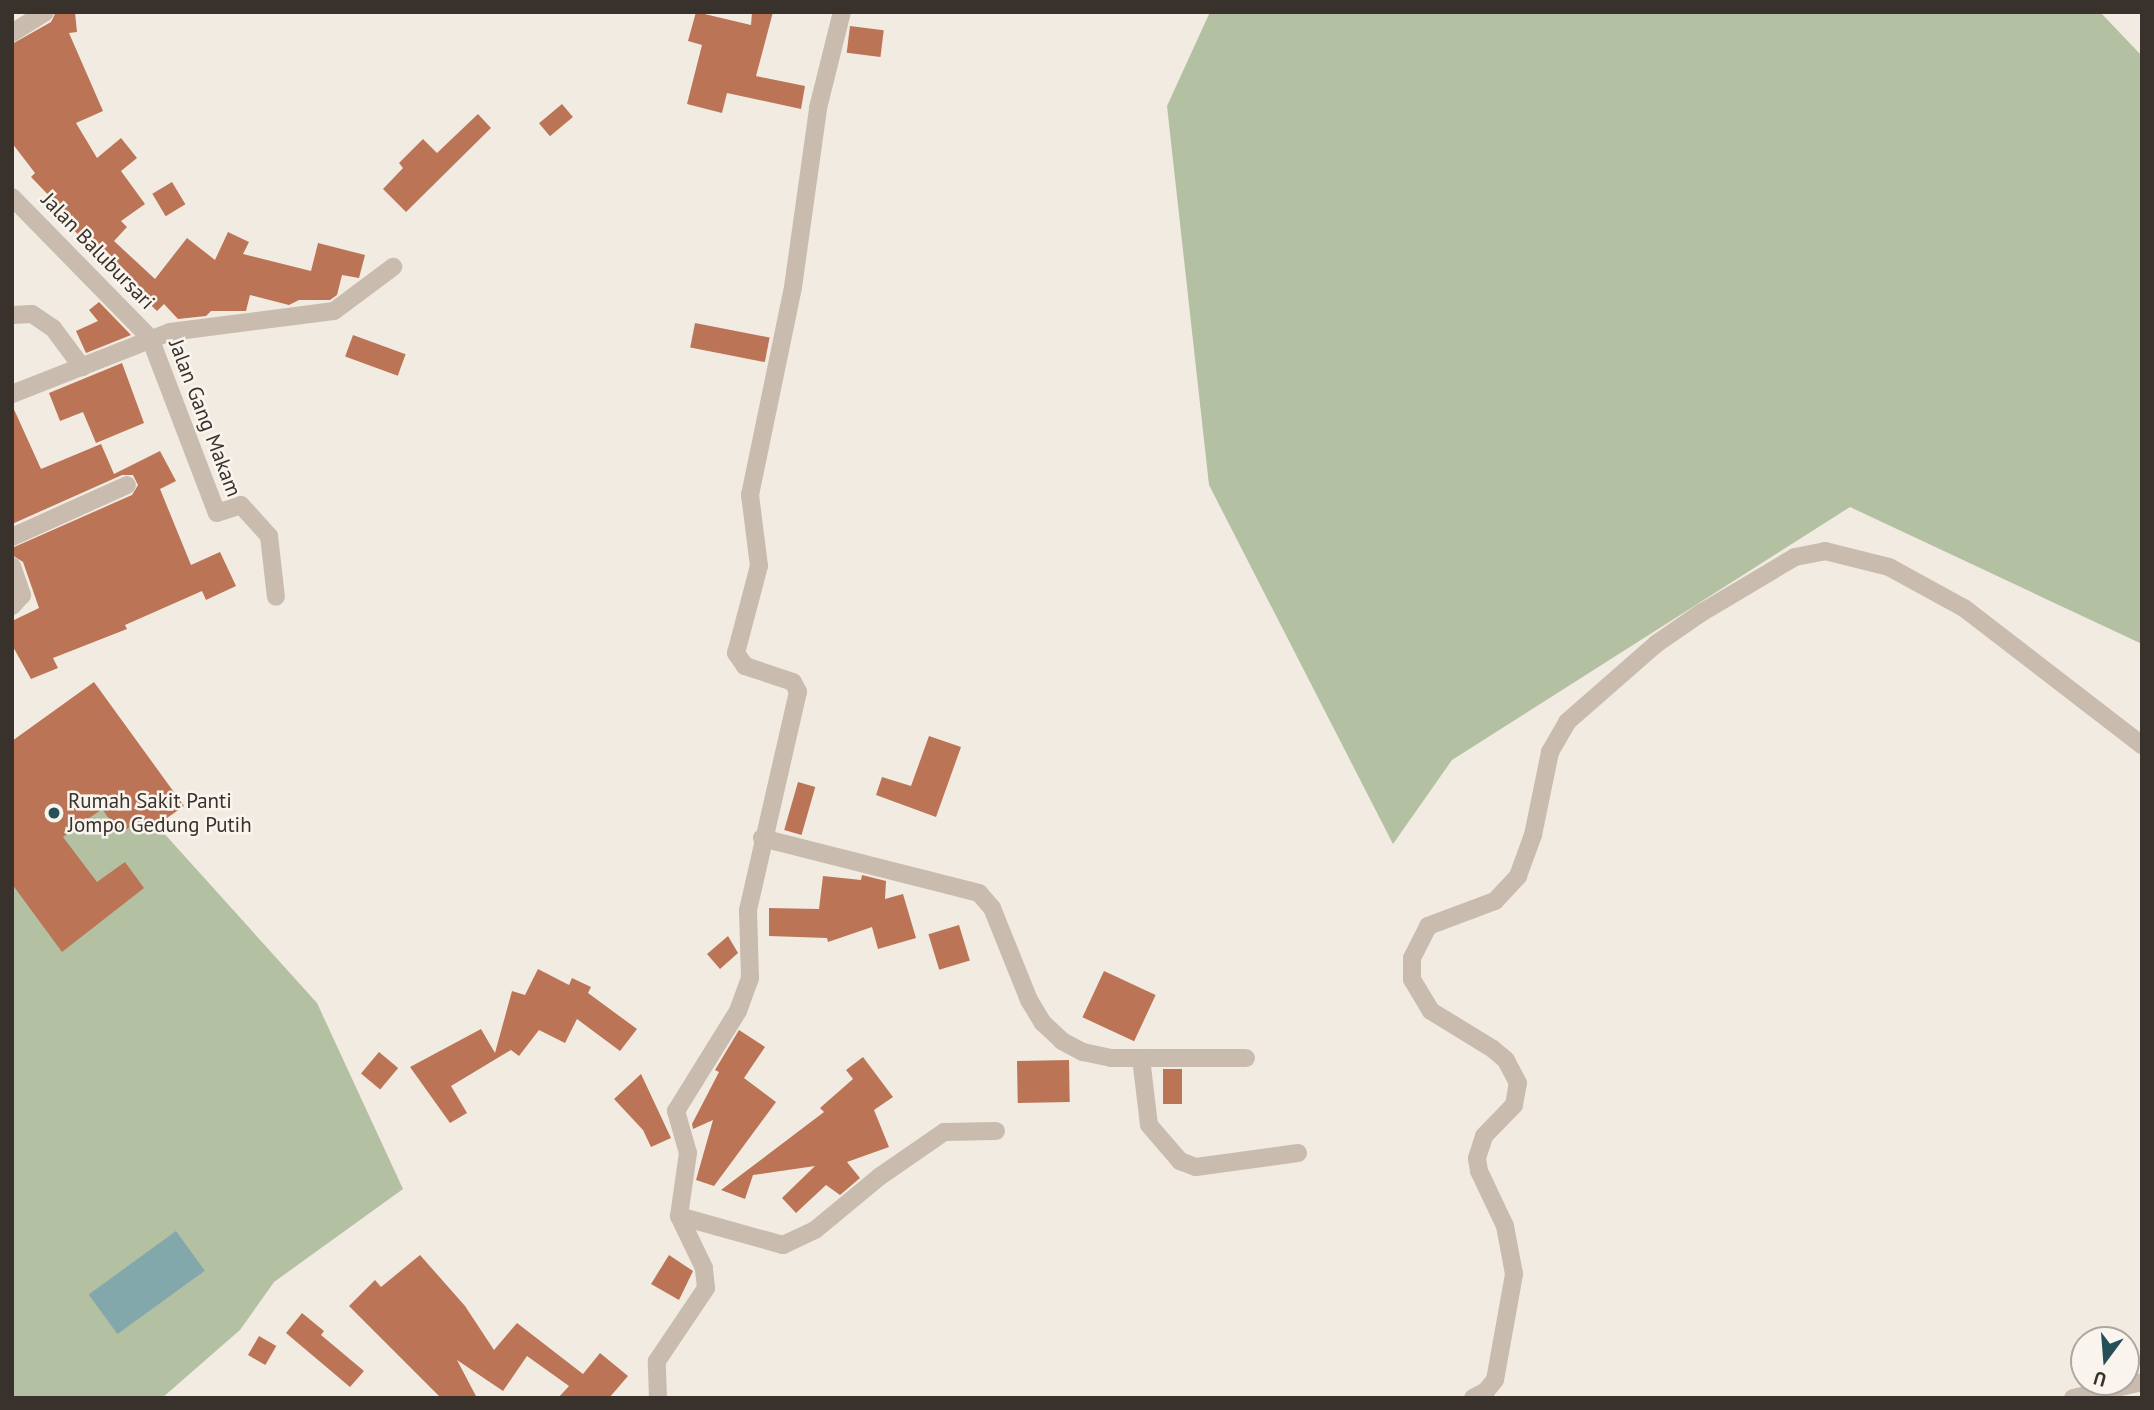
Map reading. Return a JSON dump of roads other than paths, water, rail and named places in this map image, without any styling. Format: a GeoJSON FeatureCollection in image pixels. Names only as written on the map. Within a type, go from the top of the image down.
{"type":"FeatureCollection","features":[{"type":"Feature","properties":{"kind":"street"},"geometry":{"type":"LineString","coordinates":[[12,33],[45,12]]}},
{"type":"Feature","properties":{"kind":"street"},"geometry":{"type":"LineString","coordinates":[[658,1398],[657,1362],[706,1288],[704,1268],[685,1236],[679,1216],[688,1153],[676,1111],[738,1011],[750,978],[747,927],[762,838],[798,692],[793,682],[745,666],[736,653],[759,566],[750,495],[793,287],[818,108],[842,12]]}},
{"type":"Feature","properties":{"kind":"street","name":"Jalan Balubursari"},"geometry":{"type":"LineString","coordinates":[[12,197],[150,338]]}},
{"type":"Feature","properties":{"kind":"street"},"geometry":{"type":"LineString","coordinates":[[12,394],[150,338],[334,311],[393,267]]}},
{"type":"Feature","properties":{"kind":"street"},"geometry":{"type":"LineString","coordinates":[[12,315],[32,314],[54,328],[82,367]]}},
{"type":"Feature","properties":{"kind":"street","name":"Jalan Gang Makam"},"geometry":{"type":"LineString","coordinates":[[150,338],[217,513],[241,505],[269,536],[276,597]]}},
{"type":"Feature","properties":{"kind":"street"},"geometry":{"type":"LineString","coordinates":[[12,537],[127,485]]}},
{"type":"Feature","properties":{"kind":"street"},"geometry":{"type":"LineString","coordinates":[[1473,1398],[1486,1391],[1494,1380],[1514,1273],[1504,1226],[1477,1158],[1484,1136],[1514,1105],[1518,1083],[1506,1060],[1493,1049],[1431,1011],[1412,979],[1412,958],[1428,926],[1495,901],[1518,876],[1533,835],[1550,752],[1567,722],[1656,645],[1701,613],[1795,557],[1825,551],[1889,567],[1964,608],[2142,745]]}},
{"type":"Feature","properties":{"kind":"street"},"geometry":{"type":"LineString","coordinates":[[12,566],[22,595],[12,606]]}},
{"type":"Feature","properties":{"kind":"street"},"geometry":{"type":"LineString","coordinates":[[762,838],[979,893],[992,908],[1028,1000],[1044,1023],[1062,1041],[1083,1052],[1141,1058],[1246,1058]]}},
{"type":"Feature","properties":{"kind":"street"},"geometry":{"type":"LineString","coordinates":[[1141,1058],[1149,1125],[1180,1161],[1196,1167],[1298,1153]]}},
{"type":"Feature","properties":{"kind":"street"},"geometry":{"type":"LineString","coordinates":[[679,1216],[783,1245],[816,1230],[879,1177],[944,1132],[996,1131]]}},
{"type":"Feature","properties":{"kind":"street"},"geometry":{"type":"LineString","coordinates":[[2073,1398],[2142,1382]]}},
{"type":"Feature","properties":{"kind":"water"},"geometry":{"type":"Polygon","coordinates":[[[176,1231],[205,1271],[117,1334],[89,1294],[176,1231]]]}},
{"type":"Feature","properties":{"kind":"place","name":"Rumah Sakit Panti Jompo Gedung Putih"},"geometry":{"type":"Point","coordinates":[54,813]}}]}
